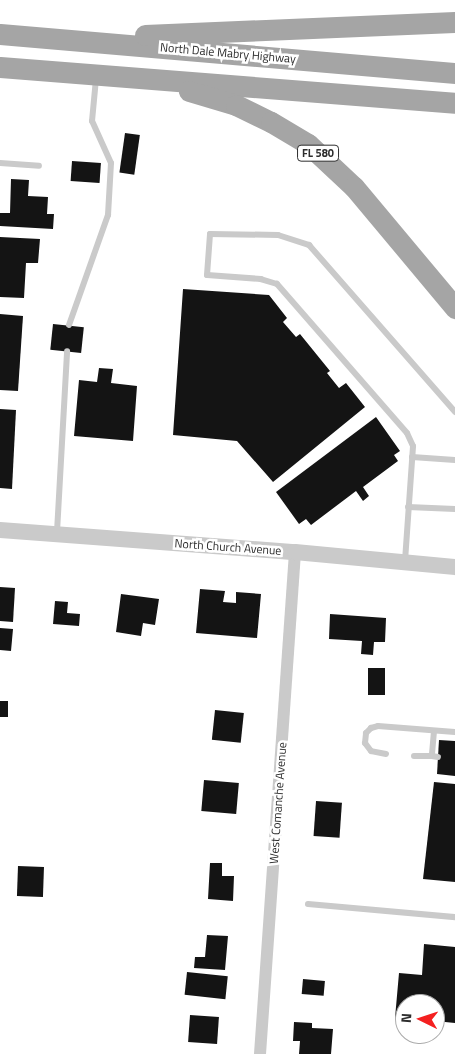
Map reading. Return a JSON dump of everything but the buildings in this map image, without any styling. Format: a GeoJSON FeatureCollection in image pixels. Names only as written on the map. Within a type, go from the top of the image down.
{"type":"FeatureCollection","features":[{"type":"Feature","properties":{"kind":"main road"},"geometry":{"type":"LineString","coordinates":[[58,38],[455,22]]}},
{"type":"Feature","properties":{"kind":"main road","name":"North Dale Mabry Highway"},"geometry":{"type":"LineString","coordinates":[[0,34],[455,73]]}},
{"type":"Feature","properties":{"kind":"main road","name":"FL 580"},"geometry":{"type":"LineString","coordinates":[[0,67],[128,78],[191,92],[236,106],[271,122],[308,144],[354,188],[455,308]]}},
{"type":"Feature","properties":{"kind":"main road"},"geometry":{"type":"LineString","coordinates":[[128,78],[455,103]]}},
{"type":"Feature","properties":{"kind":"street","name":"North Church Avenue"},"geometry":{"type":"LineString","coordinates":[[0,530],[296,552],[455,567]]}},
{"type":"Feature","properties":{"kind":"street","name":"West Comanche Avenue"},"geometry":{"type":"LineString","coordinates":[[260,1054],[296,552]]}},
{"type":"Feature","properties":{"kind":"lane"},"geometry":{"type":"LineString","coordinates":[[69,326],[108,215],[111,163],[92,122],[96,75]]}},
{"type":"Feature","properties":{"kind":"lane"},"geometry":{"type":"LineString","coordinates":[[0,164],[39,166]]}},
{"type":"Feature","properties":{"kind":"lane"},"geometry":{"type":"LineString","coordinates":[[405,562],[413,446],[407,433],[277,284],[261,279],[207,275],[210,234],[278,235],[309,245],[455,412]]}},
{"type":"Feature","properties":{"kind":"lane"},"geometry":{"type":"LineString","coordinates":[[57,534],[67,351]]}},
{"type":"Feature","properties":{"kind":"lane"},"geometry":{"type":"LineString","coordinates":[[412,457],[455,460]]}},
{"type":"Feature","properties":{"kind":"lane"},"geometry":{"type":"LineString","coordinates":[[408,507],[455,509]]}},
{"type":"Feature","properties":{"kind":"lane"},"geometry":{"type":"LineString","coordinates":[[386,754],[371,751],[365,742],[366,733],[371,728],[378,726],[455,732]]}},
{"type":"Feature","properties":{"kind":"lane"},"geometry":{"type":"LineString","coordinates":[[414,756],[435,757],[434,731]]}},
{"type":"Feature","properties":{"kind":"lane"},"geometry":{"type":"LineString","coordinates":[[308,904],[455,916]]}}]}
